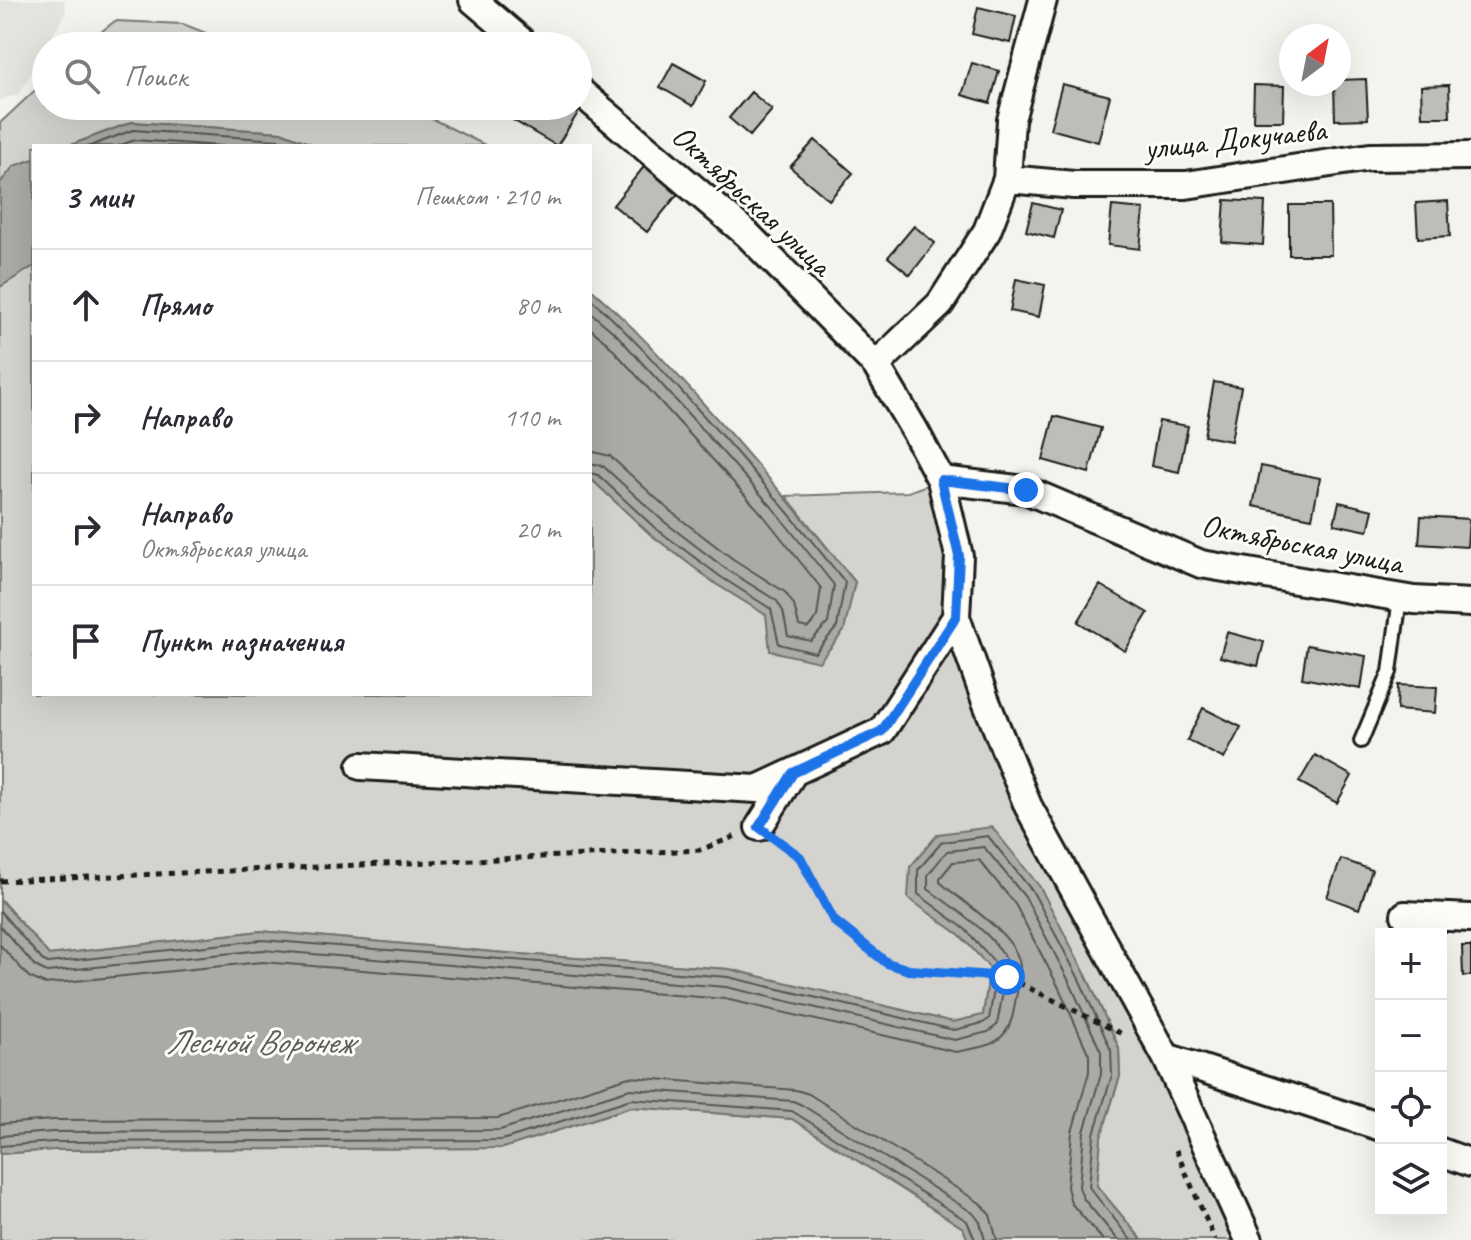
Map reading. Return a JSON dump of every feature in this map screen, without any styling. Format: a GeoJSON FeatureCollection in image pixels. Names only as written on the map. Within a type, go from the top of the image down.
{"type":"FeatureCollection","features":[{"type":"Feature","properties":{"kind":"street"},"geometry":{"type":"LineString","coordinates":[[473,0],[511,32]]}},
{"type":"Feature","properties":{"kind":"street"},"geometry":{"type":"LineString","coordinates":[[876,365],[940,304],[987,231],[1007,179],[1011,120],[1043,0]]}},
{"type":"Feature","properties":{"kind":"street","name":"Октябрьская улица"},"geometry":{"type":"LineString","coordinates":[[592,102],[747,234],[876,365],[941,480],[959,556],[956,617]]}},
{"type":"Feature","properties":{"kind":"street","name":"улица Докучаева"},"geometry":{"type":"LineString","coordinates":[[1007,179],[1074,185],[1186,185],[1370,157],[1471,156]]}},
{"type":"Feature","properties":{"kind":"street","name":"Октябрьская улица"},"geometry":{"type":"LineString","coordinates":[[941,480],[1026,490],[1201,564],[1400,598],[1471,603]]}},
{"type":"Feature","properties":{"kind":"street"},"geometry":{"type":"LineString","coordinates":[[361,766],[757,789],[882,731],[956,617]]}},
{"type":"Feature","properties":{"kind":"street"},"geometry":{"type":"LineString","coordinates":[[956,617],[1028,806],[1166,1057],[1249,1240]]}},
{"type":"Feature","properties":{"kind":"street"},"geometry":{"type":"LineString","coordinates":[[759,827],[793,773]]}},
{"type":"Feature","properties":{"kind":"street"},"geometry":{"type":"LineString","coordinates":[[1405,915],[1471,918]]}},
{"type":"Feature","properties":{"kind":"street"},"geometry":{"type":"LineString","coordinates":[[1166,1057],[1375,1125]]}},
{"type":"Feature","properties":{"kind":"street"},"geometry":{"type":"LineString","coordinates":[[1447,1154],[1471,1163]]}},
{"type":"Feature","properties":{"kind":"lane"},"geometry":{"type":"LineString","coordinates":[[1361,741],[1390,672],[1400,598]]}},
{"type":"Feature","properties":{"kind":"path"},"geometry":{"type":"LineString","coordinates":[[2,881],[700,850],[759,827],[800,857],[834,921],[887,963],[909,970],[1007,977],[1135,1041]]}},
{"type":"Feature","properties":{"kind":"shaded area"},"geometry":{"type":"Polygon","coordinates":[[[0,0],[64,0],[66,12],[55,32],[32,32],[32,71],[19,94],[0,100],[0,0]]]}},
{"type":"Feature","properties":{"kind":"shaded area"},"geometry":{"type":"Polygon","coordinates":[[[115,21],[183,24],[203,32],[101,32],[115,21]]]}},
{"type":"Feature","properties":{"kind":"shaded area"},"geometry":{"type":"Polygon","coordinates":[[[32,93],[32,120],[434,120],[483,144],[311,144],[281,132],[132,122],[73,144],[32,144],[32,160],[14,166],[0,183],[0,123],[32,93]]]}},
{"type":"Feature","properties":{"kind":"shaded area"},"geometry":{"type":"Polygon","coordinates":[[[32,267],[32,696],[592,696],[592,480],[650,534],[716,584],[766,615],[855,582],[786,496],[908,492],[941,480],[956,617],[985,699],[1249,1240],[1142,1240],[1097,1186],[1101,1137],[1120,1076],[1119,1048],[1086,975],[909,898],[960,935],[990,967],[983,1015],[953,1022],[729,969],[261,931],[49,955],[0,899],[0,287],[32,267]]]}},
{"type":"Feature","properties":{"kind":"shaded area"},"geometry":{"type":"Polygon","coordinates":[[[631,1107],[792,1119],[963,1228],[968,1240],[0,1240],[0,1154],[53,1150],[503,1148],[631,1107]]]}},
{"type":"Feature","properties":{"kind":"water"},"geometry":{"type":"Polygon","coordinates":[[[132,122],[281,132],[311,144],[73,144],[132,122]]]}},
{"type":"Feature","properties":{"kind":"water"},"geometry":{"type":"Polygon","coordinates":[[[32,160],[32,267],[0,287],[0,183],[14,166],[32,160]]]}},
{"type":"Feature","properties":{"kind":"water"},"geometry":{"type":"Polygon","coordinates":[[[592,290],[701,401],[855,582],[844,631],[819,662],[770,651],[766,615],[716,584],[650,534],[592,480],[592,290]]]}},
{"type":"Feature","properties":{"kind":"water","name":"Лесной Воронеж"},"geometry":{"type":"Polygon","coordinates":[[[992,827],[1040,887],[1086,975],[1119,1048],[1120,1076],[1101,1137],[1097,1186],[1142,1240],[968,1240],[963,1228],[792,1119],[631,1107],[503,1148],[53,1150],[0,1154],[0,899],[49,955],[261,931],[729,969],[953,1022],[983,1015],[990,968],[960,935],[908,898],[910,867],[938,834],[992,827]]]}},
{"type":"Feature","properties":{"kind":"building"},"geometry":{"type":"Polygon","coordinates":[[[978,7],[1016,16],[1010,43],[972,34],[978,7]]]}},
{"type":"Feature","properties":{"kind":"building"},"geometry":{"type":"Polygon","coordinates":[[[673,63],[706,81],[693,106],[660,87],[673,63]]]}},
{"type":"Feature","properties":{"kind":"building"},"geometry":{"type":"Polygon","coordinates":[[[972,63],[999,71],[990,103],[962,95],[972,63]]]}},
{"type":"Feature","properties":{"kind":"building"},"geometry":{"type":"Polygon","coordinates":[[[1366,79],[1368,119],[1335,120],[1334,96],[1351,96],[1351,80],[1366,79]]]}},
{"type":"Feature","properties":{"kind":"building"},"geometry":{"type":"Polygon","coordinates":[[[1062,84],[1110,96],[1098,142],[1050,129],[1062,84]]]}},
{"type":"Feature","properties":{"kind":"building"},"geometry":{"type":"Polygon","coordinates":[[[1254,85],[1279,86],[1279,96],[1284,96],[1283,121],[1253,121],[1254,85]]]}},
{"type":"Feature","properties":{"kind":"building"},"geometry":{"type":"Polygon","coordinates":[[[1449,85],[1450,117],[1422,117],[1421,86],[1449,85]]]}},
{"type":"Feature","properties":{"kind":"building"},"geometry":{"type":"Polygon","coordinates":[[[751,92],[772,110],[750,136],[729,118],[751,92]]]}},
{"type":"Feature","properties":{"kind":"building"},"geometry":{"type":"Polygon","coordinates":[[[513,120],[573,120],[558,144],[513,120]]]}},
{"type":"Feature","properties":{"kind":"building"},"geometry":{"type":"Polygon","coordinates":[[[815,140],[853,173],[829,200],[790,167],[815,140]]]}},
{"type":"Feature","properties":{"kind":"building"},"geometry":{"type":"Polygon","coordinates":[[[647,163],[681,190],[647,232],[613,205],[647,163]]]}},
{"type":"Feature","properties":{"kind":"building"},"geometry":{"type":"Polygon","coordinates":[[[1225,200],[1265,202],[1263,245],[1222,242],[1225,200]]]}},
{"type":"Feature","properties":{"kind":"building"},"geometry":{"type":"Polygon","coordinates":[[[1448,201],[1450,236],[1418,238],[1416,203],[1448,201]]]}},
{"type":"Feature","properties":{"kind":"building"},"geometry":{"type":"Polygon","coordinates":[[[1033,203],[1061,210],[1054,238],[1026,231],[1033,203]]]}},
{"type":"Feature","properties":{"kind":"building"},"geometry":{"type":"Polygon","coordinates":[[[1289,205],[1330,205],[1331,255],[1289,255],[1289,205]]]}},
{"type":"Feature","properties":{"kind":"building"},"geometry":{"type":"Polygon","coordinates":[[[1112,206],[1144,209],[1140,249],[1108,245],[1112,206]]]}},
{"type":"Feature","properties":{"kind":"building"},"geometry":{"type":"Polygon","coordinates":[[[914,226],[935,243],[910,275],[888,257],[914,226]]]}},
{"type":"Feature","properties":{"kind":"building"},"geometry":{"type":"Polygon","coordinates":[[[1016,279],[1045,285],[1039,317],[1010,311],[1016,279]]]}},
{"type":"Feature","properties":{"kind":"building"},"geometry":{"type":"Polygon","coordinates":[[[1214,382],[1241,387],[1231,441],[1204,436],[1214,382]]]}},
{"type":"Feature","properties":{"kind":"building"},"geometry":{"type":"Polygon","coordinates":[[[1054,416],[1101,428],[1089,473],[1043,460],[1054,416]]]}},
{"type":"Feature","properties":{"kind":"building"},"geometry":{"type":"Polygon","coordinates":[[[1159,421],[1188,426],[1179,472],[1151,466],[1159,421]]]}},
{"type":"Feature","properties":{"kind":"building"},"geometry":{"type":"Polygon","coordinates":[[[1261,466],[1320,478],[1312,518],[1253,506],[1261,466]]]}},
{"type":"Feature","properties":{"kind":"building"},"geometry":{"type":"Polygon","coordinates":[[[1339,502],[1373,510],[1368,531],[1334,524],[1339,502]]]}},
{"type":"Feature","properties":{"kind":"building"},"geometry":{"type":"Polygon","coordinates":[[[1421,516],[1469,519],[1467,547],[1419,544],[1421,516]]]}},
{"type":"Feature","properties":{"kind":"building"},"geometry":{"type":"Polygon","coordinates":[[[1100,585],[1148,613],[1125,651],[1078,622],[1100,585]]]}},
{"type":"Feature","properties":{"kind":"building"},"geometry":{"type":"Polygon","coordinates":[[[1227,632],[1264,642],[1258,666],[1220,657],[1227,632]]]}},
{"type":"Feature","properties":{"kind":"building"},"geometry":{"type":"Polygon","coordinates":[[[1307,645],[1366,656],[1361,689],[1302,678],[1307,645]]]}},
{"type":"Feature","properties":{"kind":"building"},"geometry":{"type":"Polygon","coordinates":[[[1398,685],[1437,687],[1435,713],[1397,710],[1398,685]]]}},
{"type":"Feature","properties":{"kind":"building"},"geometry":{"type":"Polygon","coordinates":[[[1203,708],[1241,727],[1224,759],[1187,740],[1203,708]]]}},
{"type":"Feature","properties":{"kind":"building"},"geometry":{"type":"Polygon","coordinates":[[[1315,755],[1352,776],[1337,803],[1299,782],[1315,755]]]}},
{"type":"Feature","properties":{"kind":"building"},"geometry":{"type":"Polygon","coordinates":[[[1341,859],[1372,870],[1359,909],[1327,897],[1341,859]]]}},
{"type":"Feature","properties":{"kind":"building"},"geometry":{"type":"Polygon","coordinates":[[[1462,946],[1471,946],[1471,976],[1463,976],[1462,946]]]}},
{"type":"Feature","properties":{"kind":"route"},"geometry":{"type":"LineString","coordinates":[[1007,977],[909,970],[887,963],[834,921],[800,857],[759,827],[793,773],[882,731],[956,617],[959,556],[941,480],[1026,490]]}}]}
